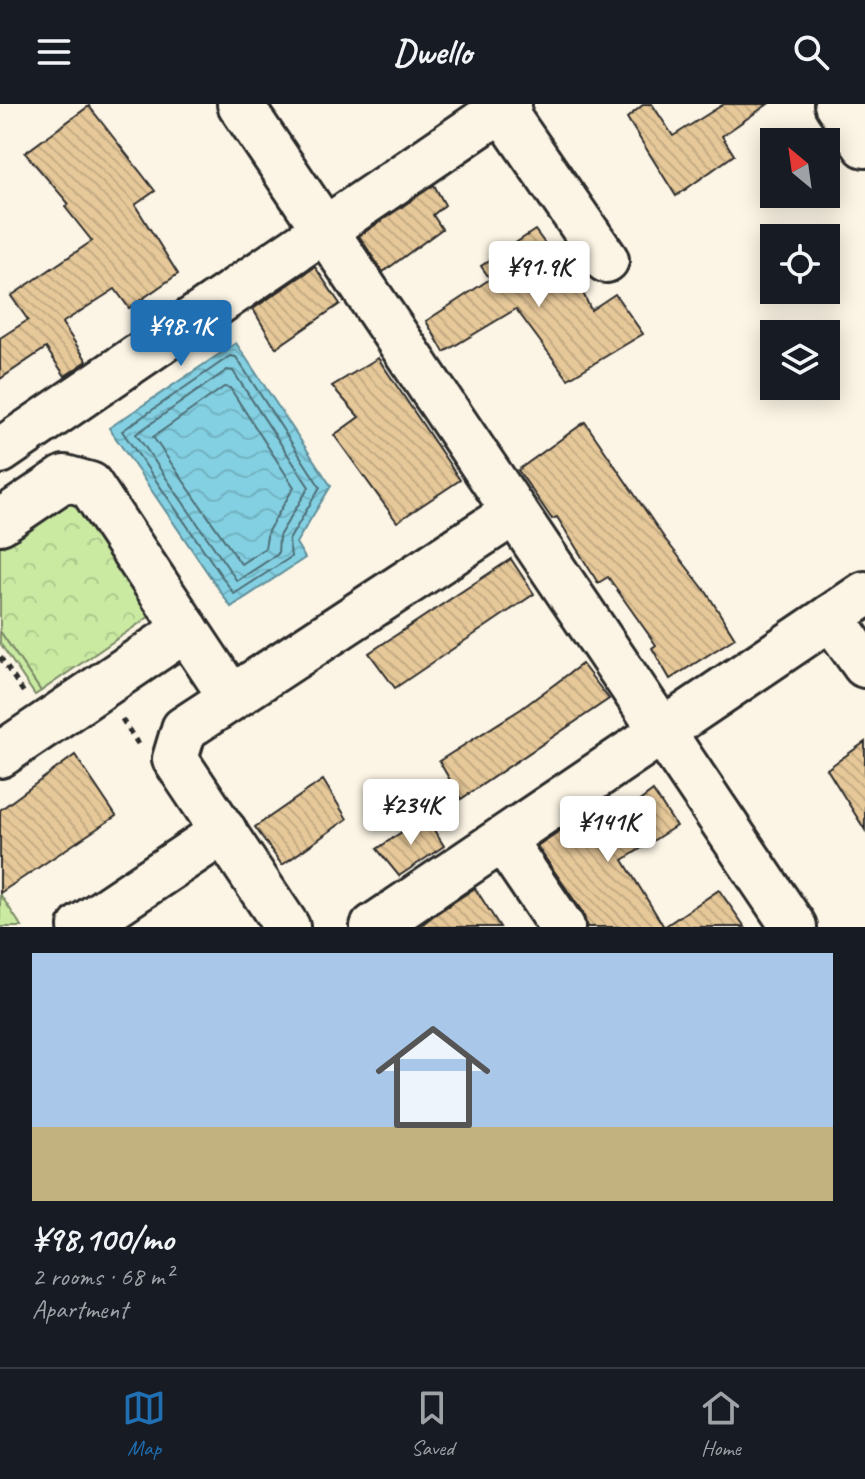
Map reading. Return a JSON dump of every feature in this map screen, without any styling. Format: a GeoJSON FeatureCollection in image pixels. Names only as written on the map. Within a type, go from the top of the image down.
{"type":"FeatureCollection","features":[{"type":"Feature","properties":{"kind":"street"},"geometry":{"type":"LineString","coordinates":[[240,104],[661,735],[794,927]]}},
{"type":"Feature","properties":{"kind":"street"},"geometry":{"type":"LineString","coordinates":[[837,104],[865,145]]}},
{"type":"Feature","properties":{"kind":"street"},"geometry":{"type":"LineString","coordinates":[[0,451],[505,106],[606,260]]}},
{"type":"Feature","properties":{"kind":"street"},"geometry":{"type":"LineString","coordinates":[[0,522],[65,478],[90,485],[231,697]]}},
{"type":"Feature","properties":{"kind":"street"},"geometry":{"type":"LineString","coordinates":[[287,927],[175,759],[184,729],[513,513]]}},
{"type":"Feature","properties":{"kind":"street"},"geometry":{"type":"LineString","coordinates":[[373,927],[848,606],[865,665]]}},
{"type":"Feature","properties":{"kind":"street"},"geometry":{"type":"LineString","coordinates":[[0,755],[186,629]]}},
{"type":"Feature","properties":{"kind":"street"},"geometry":{"type":"LineString","coordinates":[[81,927],[224,831]]}},
{"type":"Feature","properties":{"kind":"street"},"geometry":{"type":"LineString","coordinates":[[503,840],[562,927]]}},
{"type":"Feature","properties":{"kind":"path"},"geometry":{"type":"LineString","coordinates":[[120,716],[145,755]]}},
{"type":"Feature","properties":{"kind":"green space"},"geometry":{"type":"Polygon","coordinates":[[[66,500],[75,501],[153,614],[41,691],[0,631],[0,542],[66,500]]]}},
{"type":"Feature","properties":{"kind":"green space"},"geometry":{"type":"Polygon","coordinates":[[[0,631],[41,691],[35,695],[0,643],[0,631]]]}},
{"type":"Feature","properties":{"kind":"green space"},"geometry":{"type":"Polygon","coordinates":[[[0,894],[22,927],[0,927],[0,894]]]}},
{"type":"Feature","properties":{"kind":"water"},"geometry":{"type":"Polygon","coordinates":[[[236,343],[331,486],[296,543],[305,558],[231,607],[109,428],[236,343]]]}},
{"type":"Feature","properties":{"kind":"building"},"geometry":{"type":"Polygon","coordinates":[[[644,104],[652,104],[673,136],[724,104],[768,104],[722,136],[734,155],[676,196],[627,118],[644,104]]]}},
{"type":"Feature","properties":{"kind":"building"},"geometry":{"type":"Polygon","coordinates":[[[89,106],[155,191],[135,205],[178,274],[129,308],[115,289],[62,323],[87,361],[65,376],[46,348],[0,379],[0,338],[28,320],[11,296],[92,241],[65,207],[69,204],[25,153],[89,106]]]}},
{"type":"Feature","properties":{"kind":"building"},"geometry":{"type":"Polygon","coordinates":[[[434,185],[445,205],[433,215],[442,229],[383,272],[359,236],[434,185]]]}},
{"type":"Feature","properties":{"kind":"building"},"geometry":{"type":"Polygon","coordinates":[[[535,230],[572,280],[576,278],[591,310],[615,294],[643,334],[568,379],[516,309],[444,352],[426,321],[490,279],[481,266],[535,230]]]}},
{"type":"Feature","properties":{"kind":"building"},"geometry":{"type":"Polygon","coordinates":[[[315,267],[340,304],[276,348],[253,309],[315,267]]]}},
{"type":"Feature","properties":{"kind":"building"},"geometry":{"type":"Polygon","coordinates":[[[378,358],[460,480],[397,522],[334,435],[359,417],[332,386],[378,358]]]}},
{"type":"Feature","properties":{"kind":"building"},"geometry":{"type":"Polygon","coordinates":[[[585,422],[665,539],[707,593],[735,638],[670,679],[652,648],[656,645],[608,577],[598,583],[557,517],[552,519],[518,470],[585,422]]]}},
{"type":"Feature","properties":{"kind":"building"},"geometry":{"type":"Polygon","coordinates":[[[511,559],[534,594],[395,688],[369,653],[511,559]]]}},
{"type":"Feature","properties":{"kind":"building"},"geometry":{"type":"Polygon","coordinates":[[[582,664],[609,699],[461,799],[439,761],[521,709],[582,664]]]}},
{"type":"Feature","properties":{"kind":"building"},"geometry":{"type":"Polygon","coordinates":[[[865,742],[865,830],[827,769],[865,742]]]}},
{"type":"Feature","properties":{"kind":"building"},"geometry":{"type":"Polygon","coordinates":[[[75,755],[116,816],[0,893],[0,810],[75,755]]]}},
{"type":"Feature","properties":{"kind":"building"},"geometry":{"type":"Polygon","coordinates":[[[323,780],[347,819],[282,865],[255,827],[323,780]]]}},
{"type":"Feature","properties":{"kind":"building"},"geometry":{"type":"Polygon","coordinates":[[[653,791],[676,826],[623,860],[664,927],[587,927],[583,913],[537,846],[585,814],[598,832],[653,791]]]}},
{"type":"Feature","properties":{"kind":"building"},"geometry":{"type":"Polygon","coordinates":[[[425,816],[444,846],[399,876],[377,849],[425,816]]]}},
{"type":"Feature","properties":{"kind":"building"},"geometry":{"type":"Polygon","coordinates":[[[475,888],[500,927],[419,927],[433,916],[475,888]]]}},
{"type":"Feature","properties":{"kind":"building"},"geometry":{"type":"Polygon","coordinates":[[[719,890],[745,927],[664,927],[719,890]]]}}]}
